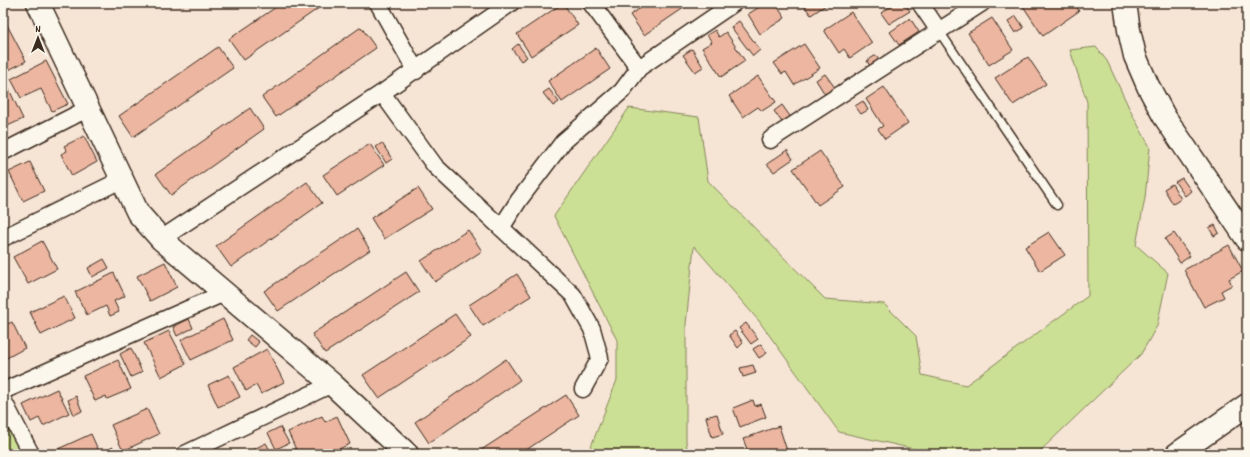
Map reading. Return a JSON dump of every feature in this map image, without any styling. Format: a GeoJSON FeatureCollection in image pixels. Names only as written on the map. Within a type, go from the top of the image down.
{"type":"FeatureCollection","features":[{"type":"Feature","properties":{"kind":"street"},"geometry":{"type":"LineString","coordinates":[[38,3],[138,213],[162,239],[332,384],[407,454]]}},
{"type":"Feature","properties":{"kind":"street"},"geometry":{"type":"LineString","coordinates":[[378,3],[416,71]]}},
{"type":"Feature","properties":{"kind":"street"},"geometry":{"type":"LineString","coordinates":[[162,239],[382,94],[511,3]]}},
{"type":"Feature","properties":{"kind":"street"},"geometry":{"type":"LineString","coordinates":[[591,3],[639,68]]}},
{"type":"Feature","properties":{"kind":"street"},"geometry":{"type":"LineString","coordinates":[[501,228],[519,200],[563,142],[622,91],[639,68],[734,3]]}},
{"type":"Feature","properties":{"kind":"street"},"geometry":{"type":"LineString","coordinates":[[920,3],[938,31]]}},
{"type":"Feature","properties":{"kind":"street"},"geometry":{"type":"LineString","coordinates":[[770,140],[982,3]]}},
{"type":"Feature","properties":{"kind":"street"},"geometry":{"type":"LineString","coordinates":[[1126,3],[1129,30],[1135,56],[1148,86],[1164,116],[1247,239]]}},
{"type":"Feature","properties":{"kind":"street"},"geometry":{"type":"LineString","coordinates":[[382,94],[435,166],[573,296],[592,329],[600,358],[583,389]]}},
{"type":"Feature","properties":{"kind":"street"},"geometry":{"type":"LineString","coordinates":[[3,152],[88,108]]}},
{"type":"Feature","properties":{"kind":"street"},"geometry":{"type":"LineString","coordinates":[[3,238],[122,180]]}},
{"type":"Feature","properties":{"kind":"street"},"geometry":{"type":"LineString","coordinates":[[3,391],[224,293]]}},
{"type":"Feature","properties":{"kind":"street"},"geometry":{"type":"LineString","coordinates":[[185,454],[332,384]]}},
{"type":"Feature","properties":{"kind":"street"},"geometry":{"type":"LineString","coordinates":[[3,400],[31,454]]}},
{"type":"Feature","properties":{"kind":"street"},"geometry":{"type":"LineString","coordinates":[[1177,454],[1247,405]]}},
{"type":"Feature","properties":{"kind":"lane"},"geometry":{"type":"LineString","coordinates":[[938,31],[1058,205]]}},
{"type":"Feature","properties":{"kind":"green space"},"geometry":{"type":"Polygon","coordinates":[[[1096,47],[1107,61],[1132,114],[1150,147],[1145,198],[1136,245],[1168,273],[1157,326],[1141,354],[1037,454],[936,454],[839,432],[759,321],[694,246],[686,324],[686,441],[688,454],[588,454],[617,380],[617,340],[554,216],[629,108],[699,117],[708,181],[825,299],[884,304],[916,336],[922,375],[966,385],[1088,296],[1087,102],[1070,50],[1096,47]]]}},
{"type":"Feature","properties":{"kind":"green space"},"geometry":{"type":"Polygon","coordinates":[[[3,417],[21,454],[3,454],[3,417]]]}},
{"type":"Feature","properties":{"kind":"building"},"geometry":{"type":"Polygon","coordinates":[[[282,3],[326,3],[244,60],[229,39],[282,3]]]}},
{"type":"Feature","properties":{"kind":"building"},"geometry":{"type":"Polygon","coordinates":[[[563,3],[578,25],[531,56],[517,34],[563,3]]]}},
{"type":"Feature","properties":{"kind":"building"},"geometry":{"type":"Polygon","coordinates":[[[648,3],[691,3],[644,35],[630,15],[648,3]]]}},
{"type":"Feature","properties":{"kind":"building"},"geometry":{"type":"Polygon","coordinates":[[[766,3],[775,3],[785,18],[760,34],[748,14],[766,3]]]}},
{"type":"Feature","properties":{"kind":"building"},"geometry":{"type":"Polygon","coordinates":[[[802,3],[829,3],[811,15],[802,3]]]}},
{"type":"Feature","properties":{"kind":"building"},"geometry":{"type":"Polygon","coordinates":[[[896,3],[904,3],[910,11],[889,24],[881,13],[896,3]]]}},
{"type":"Feature","properties":{"kind":"building"},"geometry":{"type":"Polygon","coordinates":[[[1021,3],[1074,3],[1079,11],[1043,36],[1021,3]]]}},
{"type":"Feature","properties":{"kind":"building"},"geometry":{"type":"Polygon","coordinates":[[[851,12],[872,43],[850,58],[844,49],[839,53],[824,30],[851,12]]]}},
{"type":"Feature","properties":{"kind":"building"},"geometry":{"type":"Polygon","coordinates":[[[1016,16],[1024,28],[1015,33],[1008,22],[1016,16]]]}},
{"type":"Feature","properties":{"kind":"building"},"geometry":{"type":"Polygon","coordinates":[[[910,18],[919,32],[899,45],[890,32],[910,18]]]}},
{"type":"Feature","properties":{"kind":"building"},"geometry":{"type":"Polygon","coordinates":[[[992,18],[1013,50],[989,65],[968,33],[992,18]]]}},
{"type":"Feature","properties":{"kind":"building"},"geometry":{"type":"Polygon","coordinates":[[[739,21],[760,50],[753,56],[731,27],[739,21]]]}},
{"type":"Feature","properties":{"kind":"building"},"geometry":{"type":"Polygon","coordinates":[[[6,23],[26,61],[3,73],[3,25],[6,23]]]}},
{"type":"Feature","properties":{"kind":"building"},"geometry":{"type":"Polygon","coordinates":[[[361,27],[376,48],[276,117],[262,97],[361,27]]]}},
{"type":"Feature","properties":{"kind":"building"},"geometry":{"type":"Polygon","coordinates":[[[715,30],[719,37],[726,32],[745,61],[721,77],[702,48],[712,42],[707,35],[715,30]]]}},
{"type":"Feature","properties":{"kind":"building"},"geometry":{"type":"Polygon","coordinates":[[[518,44],[527,57],[521,61],[512,49],[518,44]]]}},
{"type":"Feature","properties":{"kind":"building"},"geometry":{"type":"Polygon","coordinates":[[[804,44],[820,68],[794,85],[786,72],[782,74],[774,63],[804,44]]]}},
{"type":"Feature","properties":{"kind":"building"},"geometry":{"type":"Polygon","coordinates":[[[218,47],[233,68],[133,137],[119,116],[218,47]]]}},
{"type":"Feature","properties":{"kind":"building"},"geometry":{"type":"Polygon","coordinates":[[[596,48],[610,69],[562,102],[548,81],[596,48]]]}},
{"type":"Feature","properties":{"kind":"building"},"geometry":{"type":"Polygon","coordinates":[[[692,49],[703,67],[695,72],[683,55],[692,49]]]}},
{"type":"Feature","properties":{"kind":"building"},"geometry":{"type":"Polygon","coordinates":[[[876,55],[882,63],[872,69],[867,61],[876,55]]]}},
{"type":"Feature","properties":{"kind":"building"},"geometry":{"type":"Polygon","coordinates":[[[1028,57],[1046,84],[1013,105],[995,78],[1028,57]]]}},
{"type":"Feature","properties":{"kind":"building"},"geometry":{"type":"Polygon","coordinates":[[[46,61],[68,104],[52,111],[41,89],[21,98],[11,79],[46,61]]]}},
{"type":"Feature","properties":{"kind":"building"},"geometry":{"type":"Polygon","coordinates":[[[825,74],[836,89],[826,96],[816,80],[825,74]]]}},
{"type":"Feature","properties":{"kind":"building"},"geometry":{"type":"Polygon","coordinates":[[[758,76],[776,102],[762,111],[758,107],[743,117],[729,96],[758,76]]]}},
{"type":"Feature","properties":{"kind":"building"},"geometry":{"type":"Polygon","coordinates":[[[6,83],[23,119],[3,128],[3,84],[6,83]]]}},
{"type":"Feature","properties":{"kind":"building"},"geometry":{"type":"Polygon","coordinates":[[[884,87],[908,123],[885,139],[878,129],[883,126],[866,99],[884,87]]]}},
{"type":"Feature","properties":{"kind":"building"},"geometry":{"type":"Polygon","coordinates":[[[549,89],[559,102],[553,106],[543,93],[549,89]]]}},
{"type":"Feature","properties":{"kind":"building"},"geometry":{"type":"Polygon","coordinates":[[[863,101],[868,110],[861,114],[855,106],[863,101]]]}},
{"type":"Feature","properties":{"kind":"building"},"geometry":{"type":"Polygon","coordinates":[[[782,105],[792,119],[784,125],[774,111],[782,105]]]}},
{"type":"Feature","properties":{"kind":"building"},"geometry":{"type":"Polygon","coordinates":[[[250,108],[264,129],[171,195],[156,174],[250,108]]]}},
{"type":"Feature","properties":{"kind":"building"},"geometry":{"type":"Polygon","coordinates":[[[84,136],[97,162],[72,176],[61,154],[67,151],[64,146],[84,136]]]}},
{"type":"Feature","properties":{"kind":"building"},"geometry":{"type":"Polygon","coordinates":[[[382,143],[392,159],[386,163],[376,147],[382,143]]]}},
{"type":"Feature","properties":{"kind":"building"},"geometry":{"type":"Polygon","coordinates":[[[370,144],[384,165],[337,196],[323,175],[370,144]]]}},
{"type":"Feature","properties":{"kind":"building"},"geometry":{"type":"Polygon","coordinates":[[[787,150],[793,159],[774,172],[767,164],[787,150]]]}},
{"type":"Feature","properties":{"kind":"building"},"geometry":{"type":"Polygon","coordinates":[[[820,151],[845,187],[818,205],[793,169],[820,151]]]}},
{"type":"Feature","properties":{"kind":"building"},"geometry":{"type":"Polygon","coordinates":[[[30,162],[44,191],[23,201],[9,172],[30,162]]]}},
{"type":"Feature","properties":{"kind":"building"},"geometry":{"type":"Polygon","coordinates":[[[1182,178],[1191,191],[1185,196],[1175,182],[1182,178]]]}},
{"type":"Feature","properties":{"kind":"building"},"geometry":{"type":"Polygon","coordinates":[[[307,182],[322,203],[231,267],[216,246],[307,182]]]}},
{"type":"Feature","properties":{"kind":"building"},"geometry":{"type":"Polygon","coordinates":[[[1172,184],[1181,199],[1173,204],[1164,189],[1172,184]]]}},
{"type":"Feature","properties":{"kind":"building"},"geometry":{"type":"Polygon","coordinates":[[[418,188],[432,209],[384,239],[371,218],[418,188]]]}},
{"type":"Feature","properties":{"kind":"building"},"geometry":{"type":"Polygon","coordinates":[[[1215,225],[1219,233],[1214,236],[1209,228],[1215,225]]]}},
{"type":"Feature","properties":{"kind":"building"},"geometry":{"type":"Polygon","coordinates":[[[357,229],[370,250],[278,311],[264,291],[357,229]]]}},
{"type":"Feature","properties":{"kind":"building"},"geometry":{"type":"Polygon","coordinates":[[[468,230],[482,251],[435,282],[421,261],[468,230]]]}},
{"type":"Feature","properties":{"kind":"building"},"geometry":{"type":"Polygon","coordinates":[[[1049,232],[1065,255],[1040,271],[1025,247],[1049,232]]]}},
{"type":"Feature","properties":{"kind":"building"},"geometry":{"type":"Polygon","coordinates":[[[1174,233],[1190,256],[1180,263],[1165,239],[1174,233]]]}},
{"type":"Feature","properties":{"kind":"building"},"geometry":{"type":"Polygon","coordinates":[[[42,241],[57,269],[28,284],[13,257],[42,241]]]}},
{"type":"Feature","properties":{"kind":"building"},"geometry":{"type":"Polygon","coordinates":[[[1229,245],[1243,271],[1229,279],[1232,285],[1221,291],[1224,297],[1204,307],[1184,270],[1229,245]]]}},
{"type":"Feature","properties":{"kind":"building"},"geometry":{"type":"Polygon","coordinates":[[[104,259],[109,268],[92,277],[88,268],[104,259]]]}},
{"type":"Feature","properties":{"kind":"building"},"geometry":{"type":"Polygon","coordinates":[[[165,262],[177,287],[150,301],[137,276],[165,262]]]}},
{"type":"Feature","properties":{"kind":"building"},"geometry":{"type":"Polygon","coordinates":[[[406,272],[419,292],[325,353],[312,334],[406,272]]]}},
{"type":"Feature","properties":{"kind":"building"},"geometry":{"type":"Polygon","coordinates":[[[114,273],[125,296],[114,301],[119,312],[110,316],[106,306],[87,315],[75,292],[114,273]]]}},
{"type":"Feature","properties":{"kind":"building"},"geometry":{"type":"Polygon","coordinates":[[[517,274],[531,296],[483,326],[469,305],[517,274]]]}},
{"type":"Feature","properties":{"kind":"building"},"geometry":{"type":"Polygon","coordinates":[[[64,296],[75,318],[41,335],[30,312],[64,296]]]}},
{"type":"Feature","properties":{"kind":"building"},"geometry":{"type":"Polygon","coordinates":[[[455,314],[471,337],[379,398],[363,375],[455,314]]]}},
{"type":"Feature","properties":{"kind":"building"},"geometry":{"type":"Polygon","coordinates":[[[189,319],[193,328],[177,336],[173,327],[189,319]]]}},
{"type":"Feature","properties":{"kind":"building"},"geometry":{"type":"Polygon","coordinates":[[[223,319],[233,340],[191,360],[181,340],[223,319]]]}},
{"type":"Feature","properties":{"kind":"building"},"geometry":{"type":"Polygon","coordinates":[[[12,322],[25,348],[3,360],[3,326],[12,322]]]}},
{"type":"Feature","properties":{"kind":"building"},"geometry":{"type":"Polygon","coordinates":[[[746,323],[758,339],[751,344],[739,328],[746,323]]]}},
{"type":"Feature","properties":{"kind":"building"},"geometry":{"type":"Polygon","coordinates":[[[169,331],[186,364],[161,377],[144,343],[169,331]]]}},
{"type":"Feature","properties":{"kind":"building"},"geometry":{"type":"Polygon","coordinates":[[[735,331],[743,343],[738,348],[729,335],[735,331]]]}},
{"type":"Feature","properties":{"kind":"building"},"geometry":{"type":"Polygon","coordinates":[[[250,335],[259,342],[255,347],[246,340],[250,335]]]}},
{"type":"Feature","properties":{"kind":"building"},"geometry":{"type":"Polygon","coordinates":[[[761,344],[767,353],[759,358],[753,349],[761,344]]]}},
{"type":"Feature","properties":{"kind":"building"},"geometry":{"type":"Polygon","coordinates":[[[131,348],[142,372],[131,377],[120,354],[131,348]]]}},
{"type":"Feature","properties":{"kind":"building"},"geometry":{"type":"Polygon","coordinates":[[[267,349],[284,382],[261,394],[256,385],[246,391],[234,367],[267,349]]]}},
{"type":"Feature","properties":{"kind":"building"},"geometry":{"type":"Polygon","coordinates":[[[506,359],[520,380],[429,443],[415,422],[506,359]]]}},
{"type":"Feature","properties":{"kind":"building"},"geometry":{"type":"Polygon","coordinates":[[[118,360],[131,389],[107,399],[106,396],[95,401],[83,376],[118,360]]]}},
{"type":"Feature","properties":{"kind":"building"},"geometry":{"type":"Polygon","coordinates":[[[753,365],[756,373],[743,377],[740,368],[753,365]]]}},
{"type":"Feature","properties":{"kind":"building"},"geometry":{"type":"Polygon","coordinates":[[[229,375],[240,397],[218,407],[208,385],[229,375]]]}},
{"type":"Feature","properties":{"kind":"building"},"geometry":{"type":"Polygon","coordinates":[[[57,389],[69,413],[43,426],[39,418],[31,422],[23,405],[57,389]]]}},
{"type":"Feature","properties":{"kind":"building"},"geometry":{"type":"Polygon","coordinates":[[[566,395],[579,415],[520,454],[475,454],[566,395]]]}},
{"type":"Feature","properties":{"kind":"building"},"geometry":{"type":"Polygon","coordinates":[[[76,396],[82,411],[74,415],[68,400],[76,396]]]}},
{"type":"Feature","properties":{"kind":"building"},"geometry":{"type":"Polygon","coordinates":[[[753,400],[755,406],[761,404],[766,417],[740,427],[733,408],[753,400]]]}},
{"type":"Feature","properties":{"kind":"building"},"geometry":{"type":"Polygon","coordinates":[[[147,409],[159,434],[123,451],[111,425],[147,409]]]}},
{"type":"Feature","properties":{"kind":"building"},"geometry":{"type":"Polygon","coordinates":[[[717,414],[723,434],[712,437],[706,417],[717,414]]]}},
{"type":"Feature","properties":{"kind":"building"},"geometry":{"type":"Polygon","coordinates":[[[322,416],[325,422],[337,416],[350,444],[328,454],[298,454],[288,432],[322,416]]]}},
{"type":"Feature","properties":{"kind":"building"},"geometry":{"type":"Polygon","coordinates":[[[779,426],[788,454],[749,454],[743,439],[779,426]]]}},
{"type":"Feature","properties":{"kind":"building"},"geometry":{"type":"Polygon","coordinates":[[[280,427],[289,443],[276,449],[268,433],[280,427]]]}},
{"type":"Feature","properties":{"kind":"building"},"geometry":{"type":"Polygon","coordinates":[[[91,434],[100,454],[60,454],[58,449],[91,434]]]}},
{"type":"Feature","properties":{"kind":"building"},"geometry":{"type":"Polygon","coordinates":[[[266,443],[272,454],[246,454],[246,453],[266,443]]]}},
{"type":"Feature","properties":{"kind":"building"},"geometry":{"type":"Polygon","coordinates":[[[113,447],[117,454],[105,454],[104,452],[113,447]]]}}]}
